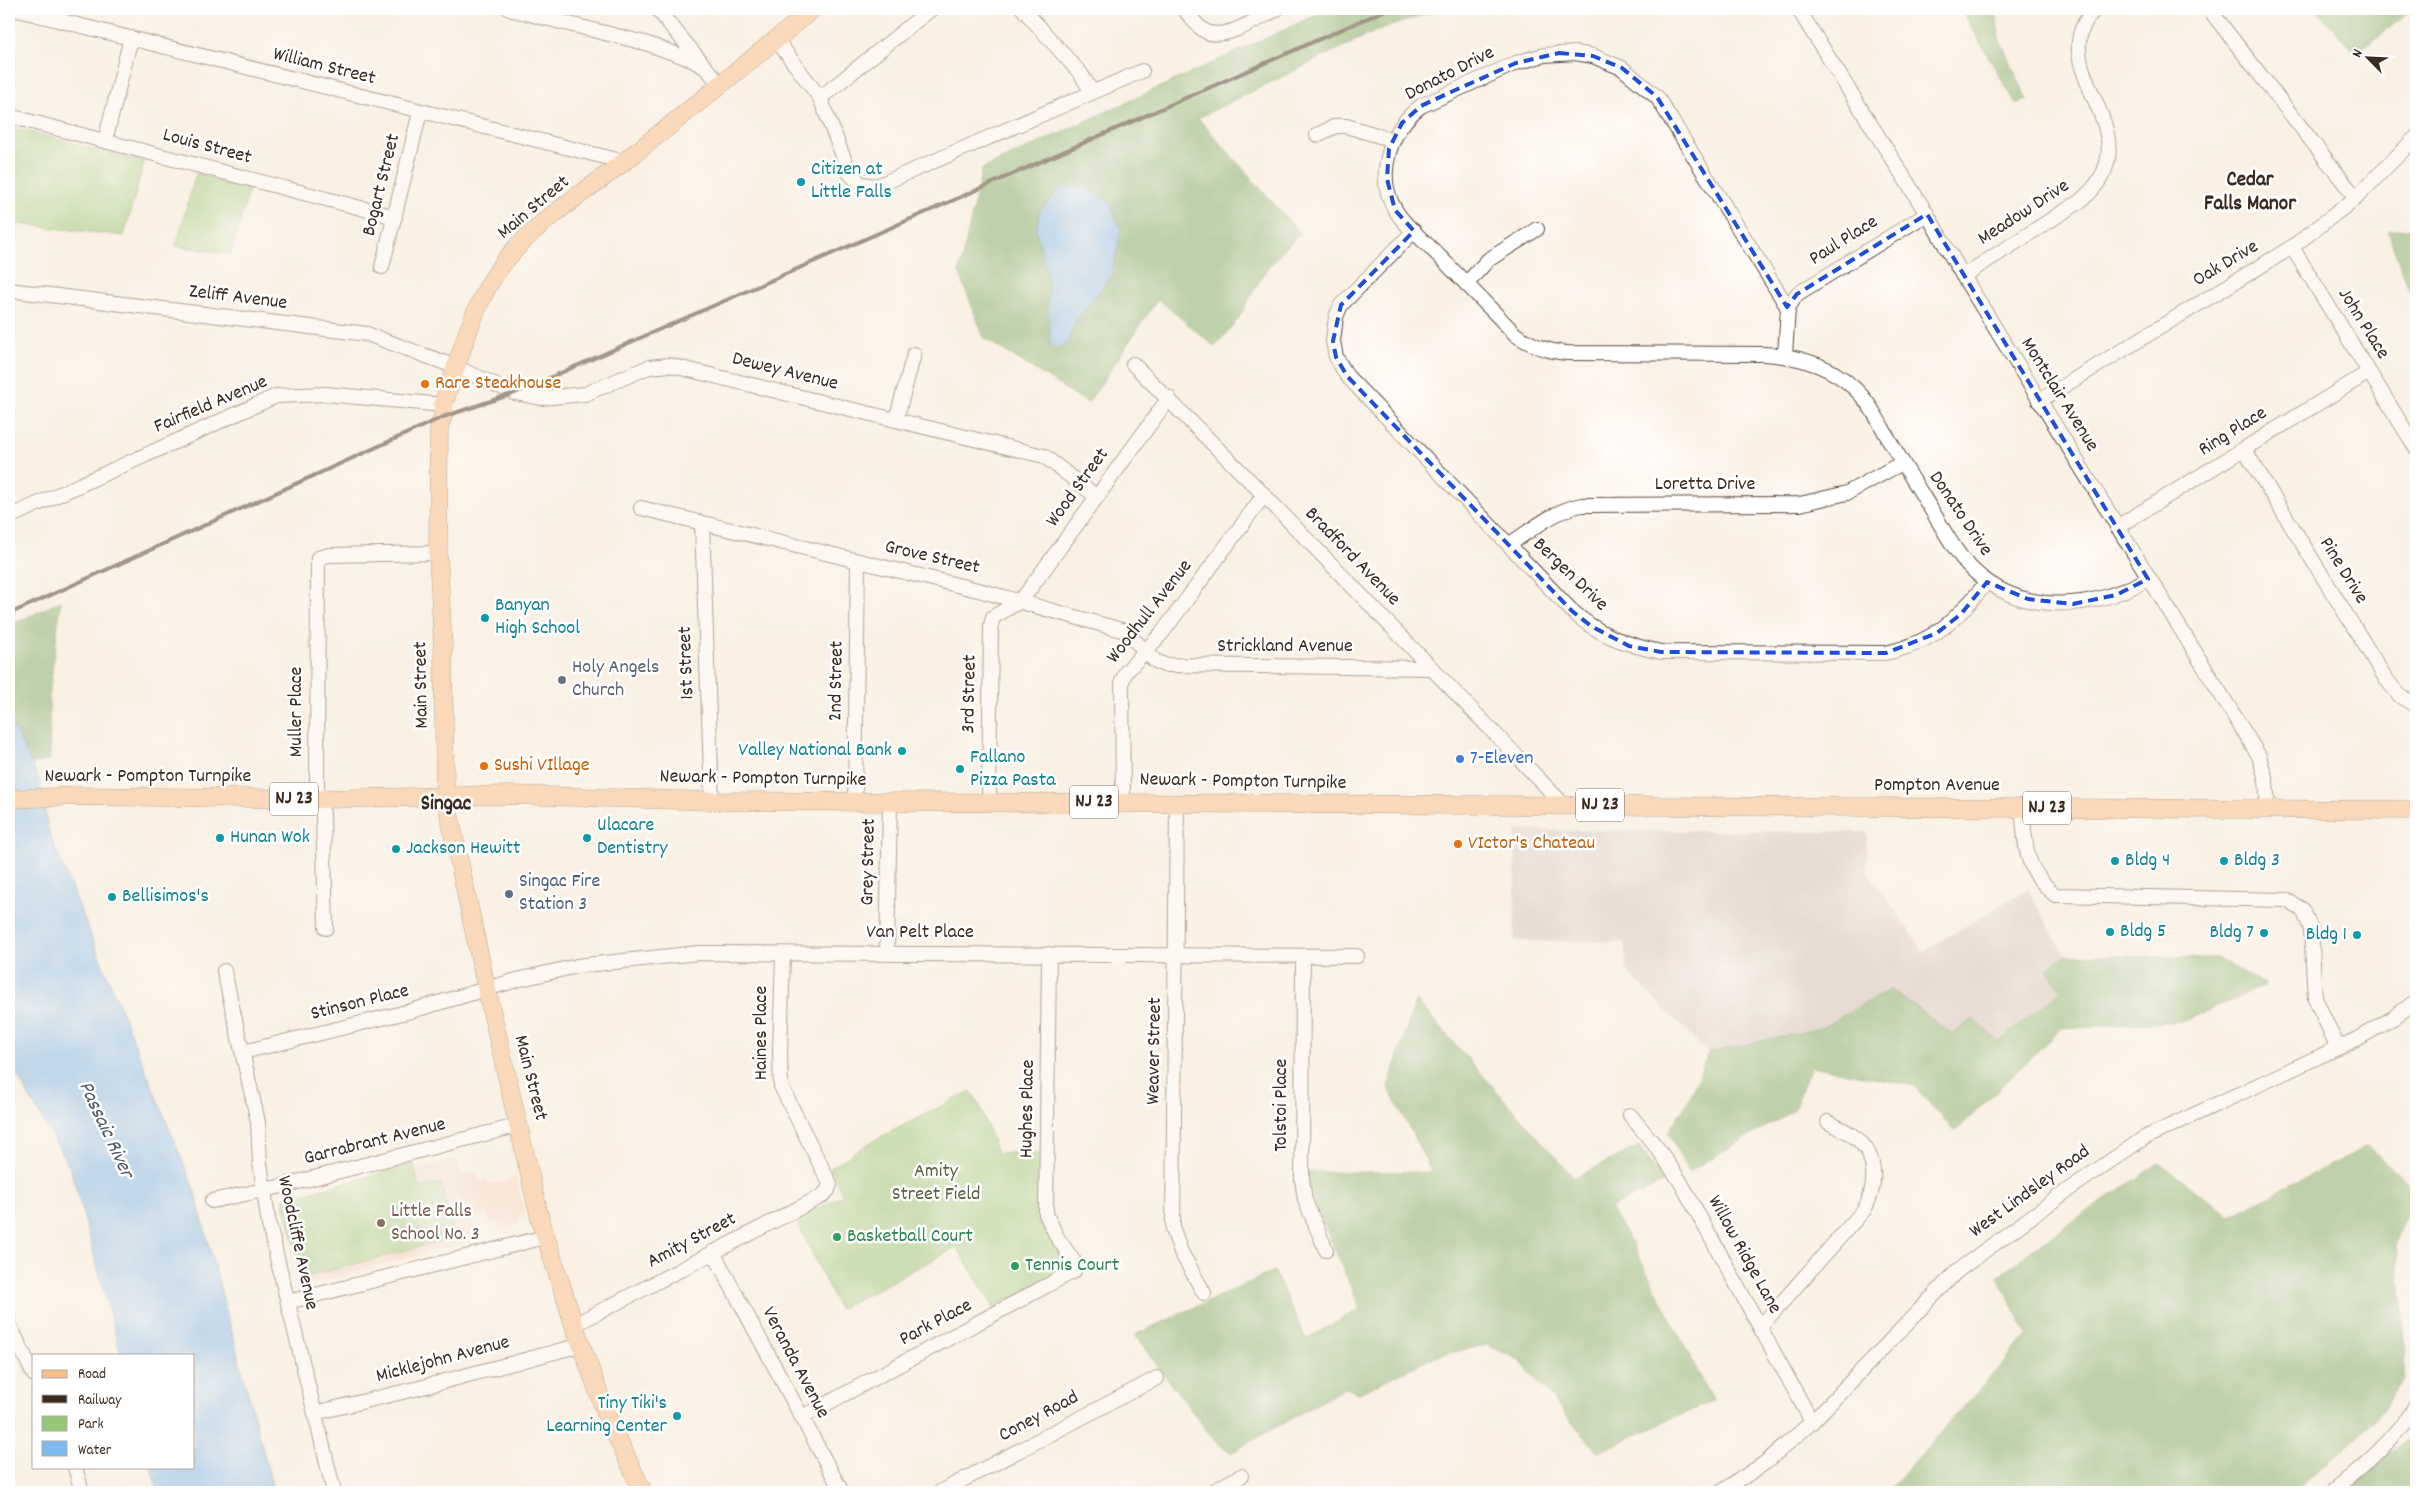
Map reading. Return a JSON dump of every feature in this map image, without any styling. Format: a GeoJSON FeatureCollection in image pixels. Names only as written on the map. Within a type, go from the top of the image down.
{"type":"FeatureCollection","features":[{"type":"Feature","properties":{"kind":"main road","name":"Main Street"},"geometry":{"type":"LineString","coordinates":[[643,1492],[607,1416],[574,1326],[545,1237],[487,990],[446,795],[443,647],[438,553],[438,426],[443,417],[443,405],[472,324],[497,271],[512,252],[533,231],[624,162],[813,9]]}},
{"type":"Feature","properties":{"kind":"main road","name":"Newark - Pompton Turnpike"},"geometry":{"type":"LineString","coordinates":[[9,799],[78,796],[320,799],[512,795],[712,801],[1517,804]]}},
{"type":"Feature","properties":{"kind":"main road","name":"Pompton Avenue"},"geometry":{"type":"LineString","coordinates":[[1517,804],[2416,810]]}},
{"type":"Feature","properties":{"kind":"street","name":"William Street"},"geometry":{"type":"LineString","coordinates":[[14,9],[624,162]]}},
{"type":"Feature","properties":{"kind":"street"},"geometry":{"type":"LineString","coordinates":[[509,9],[645,43],[690,59],[706,68]]}},
{"type":"Feature","properties":{"kind":"street"},"geometry":{"type":"LineString","coordinates":[[657,9],[721,85]]}},
{"type":"Feature","properties":{"kind":"street"},"geometry":{"type":"LineString","coordinates":[[820,98],[931,9]]}},
{"type":"Feature","properties":{"kind":"street"},"geometry":{"type":"LineString","coordinates":[[1023,9],[1081,74],[1092,92]]}},
{"type":"Feature","properties":{"kind":"street"},"geometry":{"type":"LineString","coordinates":[[1184,9],[1204,30],[1214,35],[1225,34],[1277,9]]}},
{"type":"Feature","properties":{"kind":"street","name":"Montclair Avenue"},"geometry":{"type":"LineString","coordinates":[[1798,9],[1927,214],[2010,354],[2259,756],[2266,780],[2268,809]]}},
{"type":"Feature","properties":{"kind":"street","name":"Meadow Drive"},"geometry":{"type":"LineString","coordinates":[[1963,276],[2079,202],[2093,190],[2103,174],[2108,154],[2108,132],[2082,70],[2078,54],[2083,28],[2095,9]]}},
{"type":"Feature","properties":{"kind":"street"},"geometry":{"type":"LineString","coordinates":[[2209,9],[2356,198]]}},
{"type":"Feature","properties":{"kind":"street"},"geometry":{"type":"LineString","coordinates":[[105,141],[132,38]]}},
{"type":"Feature","properties":{"kind":"street"},"geometry":{"type":"LineString","coordinates":[[776,39],[820,98],[850,174],[861,184],[877,186],[1142,71]]}},
{"type":"Feature","properties":{"kind":"street","name":"Donato Drive"},"geometry":{"type":"LineString","coordinates":[[1788,308],[1657,97],[1622,68],[1594,56],[1575,53],[1544,54],[1516,63],[1421,106],[1402,123],[1393,140],[1387,164],[1388,190],[1395,210],[1516,335],[1536,348],[1551,351],[1785,355],[1801,359],[1830,370],[1855,388],[1874,412],[1902,462],[1957,551],[1987,582],[2028,599],[2073,604],[2116,595],[2148,579]]}},
{"type":"Feature","properties":{"kind":"street","name":"Bogart Street"},"geometry":{"type":"LineString","coordinates":[[382,267],[420,112]]}},
{"type":"Feature","properties":{"kind":"street","name":"Louis Street"},"geometry":{"type":"LineString","coordinates":[[9,116],[395,217]]}},
{"type":"Feature","properties":{"kind":"street"},"geometry":{"type":"LineString","coordinates":[[1317,135],[1336,126],[1346,126],[1393,140]]}},
{"type":"Feature","properties":{"kind":"street","name":"Oak Drive"},"geometry":{"type":"LineString","coordinates":[[2040,402],[2292,247],[2356,198],[2416,137]]}},
{"type":"Feature","properties":{"kind":"street","name":"Paul Place"},"geometry":{"type":"LineString","coordinates":[[1788,308],[1797,294],[1927,214]]}},
{"type":"Feature","properties":{"kind":"street"},"geometry":{"type":"LineString","coordinates":[[1466,284],[1488,260],[1537,229]]}},
{"type":"Feature","properties":{"kind":"street","name":"Bergen Drive"},"geometry":{"type":"LineString","coordinates":[[1414,231],[1340,304],[1333,329],[1332,341],[1336,358],[1347,376],[1510,544],[1572,611],[1591,626],[1628,646],[1661,652],[1886,653],[1912,646],[1937,633],[1960,614],[1987,582]]}},
{"type":"Feature","properties":{"kind":"street","name":"John Place"},"geometry":{"type":"LineString","coordinates":[[2292,247],[2416,448]]}},
{"type":"Feature","properties":{"kind":"street","name":"Zeliff Avenue"},"geometry":{"type":"LineString","coordinates":[[9,290],[367,334],[457,368]]}},
{"type":"Feature","properties":{"kind":"street"},"geometry":{"type":"LineString","coordinates":[[1785,355],[1788,308]]}},
{"type":"Feature","properties":{"kind":"street"},"geometry":{"type":"LineString","coordinates":[[896,420],[914,354]]}},
{"type":"Feature","properties":{"kind":"street","name":"Bradford Avenue"},"geometry":{"type":"LineString","coordinates":[[1133,364],[1264,495],[1564,805]]}},
{"type":"Feature","properties":{"kind":"street","name":"Dewey Avenue"},"geometry":{"type":"LineString","coordinates":[[457,368],[514,393],[541,398],[585,394],[649,367],[669,365],[1044,456],[1097,497]]}},
{"type":"Feature","properties":{"kind":"street","name":"Ring Place"},"geometry":{"type":"LineString","coordinates":[[2117,527],[2369,372]]}},
{"type":"Feature","properties":{"kind":"street","name":"Fairfield Avenue"},"geometry":{"type":"LineString","coordinates":[[9,517],[276,396],[326,394],[443,405]]}},
{"type":"Feature","properties":{"kind":"street","name":"Wood Street"},"geometry":{"type":"LineString","coordinates":[[1019,601],[1169,398]]}},
{"type":"Feature","properties":{"kind":"street","name":"Pine Drive"},"geometry":{"type":"LineString","coordinates":[[2244,449],[2386,679],[2400,696],[2416,706]]}},
{"type":"Feature","properties":{"kind":"street","name":"Loretta Drive"},"geometry":{"type":"LineString","coordinates":[[1510,544],[1553,516],[1582,504],[1800,504],[1847,493],[1902,462]]}},
{"type":"Feature","properties":{"kind":"street","name":"Woodhull Avenue"},"geometry":{"type":"LineString","coordinates":[[1123,802],[1122,681],[1126,672],[1162,633],[1264,495]]}},
{"type":"Feature","properties":{"kind":"street","name":"Grove Street"},"geometry":{"type":"LineString","coordinates":[[641,508],[1019,601],[1126,631],[1145,650]]}},
{"type":"Feature","properties":{"kind":"street","name":"1st Street"},"geometry":{"type":"LineString","coordinates":[[702,523],[712,801]]}},
{"type":"Feature","properties":{"kind":"street","name":"Muller Place"},"geometry":{"type":"LineString","coordinates":[[326,928],[323,814],[317,787],[316,567],[318,558],[322,556],[438,553]]}},
{"type":"Feature","properties":{"kind":"street","name":"2nd Street"},"geometry":{"type":"LineString","coordinates":[[855,801],[858,561]]}},
{"type":"Feature","properties":{"kind":"street","name":"3rd Street"},"geometry":{"type":"LineString","coordinates":[[989,802],[991,625],[993,617],[1019,601]]}},
{"type":"Feature","properties":{"kind":"street","name":"Strickland Avenue"},"geometry":{"type":"LineString","coordinates":[[1145,650],[1154,660],[1174,667],[1431,668]]}},
{"type":"Feature","properties":{"kind":"street","name":"Grey Street"},"geometry":{"type":"LineString","coordinates":[[887,953],[890,802]]}},
{"type":"Feature","properties":{"kind":"street","name":"Weaver Street"},"geometry":{"type":"LineString","coordinates":[[1177,803],[1173,1229],[1181,1252],[1204,1293]]}},
{"type":"Feature","properties":{"kind":"street"},"geometry":{"type":"LineString","coordinates":[[2022,808],[2026,853],[2038,881],[2055,896],[2286,900],[2303,910],[2311,930],[2315,998],[2338,1048]]}},
{"type":"Feature","properties":{"kind":"street","name":"Van Pelt Place"},"geometry":{"type":"LineString","coordinates":[[487,990],[517,980],[576,966],[698,953],[1358,956]]}},
{"type":"Feature","properties":{"kind":"street","name":"Haines Place"},"geometry":{"type":"LineString","coordinates":[[783,954],[781,1086],[830,1184],[828,1190]]}},
{"type":"Feature","properties":{"kind":"street","name":"Hughes Place"},"geometry":{"type":"LineString","coordinates":[[1049,954],[1046,1214],[1057,1237],[1071,1256]]}},
{"type":"Feature","properties":{"kind":"street","name":"Tolstoi Place"},"geometry":{"type":"LineString","coordinates":[[1303,956],[1302,1179],[1305,1200],[1326,1250]]}},
{"type":"Feature","properties":{"kind":"street","name":"Woodcliffe Avenue"},"geometry":{"type":"LineString","coordinates":[[224,970],[258,1122],[260,1163],[269,1224],[334,1492]]}},
{"type":"Feature","properties":{"kind":"street","name":"Stinson Place"},"geometry":{"type":"LineString","coordinates":[[242,1052],[487,990]]}},
{"type":"Feature","properties":{"kind":"street","name":"West Lindsley Road"},"geometry":{"type":"LineString","coordinates":[[1721,1492],[1766,1463],[1812,1422],[1957,1271],[2060,1196],[2144,1138],[2338,1048],[2375,1029],[2416,1001]]}},
{"type":"Feature","properties":{"kind":"street","name":"Willow Ridge Lane"},"geometry":{"type":"LineString","coordinates":[[1630,1115],[1658,1149],[1680,1181],[1812,1422]]}},
{"type":"Feature","properties":{"kind":"street"},"geometry":{"type":"LineString","coordinates":[[1760,1327],[1864,1210],[1871,1194],[1873,1168],[1866,1151],[1854,1136],[1828,1122]]}},
{"type":"Feature","properties":{"kind":"street","name":"Garrabrant Avenue"},"geometry":{"type":"LineString","coordinates":[[212,1201],[264,1190],[520,1125]]}},
{"type":"Feature","properties":{"kind":"street","name":"Amity Street"},"geometry":{"type":"LineString","coordinates":[[574,1326],[822,1196],[828,1190]]}},
{"type":"Feature","properties":{"kind":"street"},"geometry":{"type":"LineString","coordinates":[[288,1302],[545,1237]]}},
{"type":"Feature","properties":{"kind":"street","name":"Veranda Avenue"},"geometry":{"type":"LineString","coordinates":[[713,1252],[842,1492]]}},
{"type":"Feature","properties":{"kind":"street","name":"Park Place"},"geometry":{"type":"LineString","coordinates":[[802,1417],[1072,1274],[1076,1267],[1071,1256]]}},
{"type":"Feature","properties":{"kind":"street"},"geometry":{"type":"LineString","coordinates":[[9,1324],[32,1372]]}},
{"type":"Feature","properties":{"kind":"street","name":"Micklejohn Avenue"},"geometry":{"type":"LineString","coordinates":[[315,1413],[419,1388],[581,1344]]}},
{"type":"Feature","properties":{"kind":"street","name":"Coney Road"},"geometry":{"type":"LineString","coordinates":[[940,1492],[1157,1378]]}},
{"type":"Feature","properties":{"kind":"street"},"geometry":{"type":"LineString","coordinates":[[2332,1492],[2381,1452],[2416,1406]]}},
{"type":"Feature","properties":{"kind":"street"},"geometry":{"type":"LineString","coordinates":[[75,1468],[82,1492]]}},
{"type":"Feature","properties":{"kind":"street"},"geometry":{"type":"LineString","coordinates":[[1212,1492],[1241,1476]]}},
{"type":"Feature","properties":{"kind":"highlighted area"},"geometry":{"type":"Polygon","coordinates":[[[1559,53],[1593,56],[1622,68],[1657,97],[1787,307],[1797,294],[1927,214],[2148,579],[2116,595],[2073,604],[2028,599],[1987,582],[1961,614],[1937,633],[1886,653],[1661,652],[1629,646],[1591,626],[1572,611],[1347,376],[1336,357],[1333,341],[1341,305],[1414,231],[1395,210],[1387,179],[1389,149],[1402,123],[1421,106],[1516,63],[1559,53]]]}},
{"type":"Feature","properties":{"kind":"shaded area"},"geometry":{"type":"Polygon","coordinates":[[[1516,830],[1867,832],[1867,871],[1924,951],[2028,889],[2065,955],[2047,969],[2061,989],[1999,1042],[1952,1034],[1891,989],[1821,1028],[1708,1053],[1627,971],[1624,942],[1514,941],[1516,830]]]}},
{"type":"Feature","properties":{"kind":"shaded area","name":"Little Falls School No. 3"},"geometry":{"type":"Polygon","coordinates":[[[456,1159],[461,1176],[477,1172],[480,1182],[487,1180],[489,1185],[516,1178],[525,1215],[518,1217],[519,1224],[501,1229],[499,1222],[490,1225],[487,1214],[472,1218],[477,1239],[305,1286],[283,1199],[414,1164],[415,1170],[456,1159]]]}},
{"type":"Feature","properties":{"kind":"green space"},"geometry":{"type":"Polygon","coordinates":[[[1329,9],[1441,9],[1374,32],[1198,118],[1300,233],[1267,268],[1238,319],[1215,347],[1158,299],[1088,403],[984,338],[959,272],[982,169],[1329,9]]]}},
{"type":"Feature","properties":{"kind":"green space"},"geometry":{"type":"Polygon","coordinates":[[[1961,9],[1996,9],[1999,38],[2027,99],[2016,104],[1961,9]]]}},
{"type":"Feature","properties":{"kind":"green space"},"geometry":{"type":"Polygon","coordinates":[[[2316,9],[2414,9],[2355,54],[2316,9]]]}},
{"type":"Feature","properties":{"kind":"green space"},"geometry":{"type":"Polygon","coordinates":[[[15,128],[144,162],[124,236],[9,223],[9,131],[15,128]]]}},
{"type":"Feature","properties":{"kind":"green space"},"geometry":{"type":"Polygon","coordinates":[[[196,173],[250,186],[231,254],[176,246],[196,173]]]}},
{"type":"Feature","properties":{"kind":"green space"},"geometry":{"type":"Polygon","coordinates":[[[2416,228],[2416,308],[2387,231],[2416,228]]]}},
{"type":"Feature","properties":{"kind":"green space"},"geometry":{"type":"Polygon","coordinates":[[[61,601],[49,696],[50,760],[32,764],[9,718],[9,626],[61,601]]]}},
{"type":"Feature","properties":{"kind":"green space"},"geometry":{"type":"Polygon","coordinates":[[[2065,955],[2216,958],[2266,985],[2185,1021],[2061,1028],[1955,1132],[1914,1086],[1811,1066],[1793,1111],[1688,1172],[1668,1132],[1689,1100],[1708,1053],[1821,1028],[1891,989],[1952,1034],[1974,1019],[1999,1042],[2061,990],[2047,969],[2065,955]]]}},
{"type":"Feature","properties":{"kind":"green space"},"geometry":{"type":"Polygon","coordinates":[[[1416,1000],[1574,1178],[1639,1146],[1664,1182],[1610,1208],[1633,1245],[1713,1401],[1598,1452],[1519,1360],[1487,1345],[1436,1356],[1359,1393],[1345,1388],[1231,1453],[1214,1440],[1134,1335],[1274,1271],[1306,1339],[1360,1309],[1302,1172],[1432,1172],[1388,1087],[1416,1000]]]}},
{"type":"Feature","properties":{"kind":"green space","name":"Amity Street Field"},"geometry":{"type":"Polygon","coordinates":[[[971,1091],[979,1104],[997,1153],[1041,1153],[1039,1200],[1042,1223],[1062,1252],[1065,1265],[1064,1271],[994,1308],[957,1247],[839,1309],[796,1220],[843,1195],[830,1168],[871,1142],[971,1091]]]}},
{"type":"Feature","properties":{"kind":"green space"},"geometry":{"type":"Polygon","coordinates":[[[2368,1146],[2416,1191],[2396,1242],[2406,1351],[2402,1380],[2374,1422],[2295,1492],[1887,1492],[2028,1335],[1998,1277],[2037,1246],[2159,1163],[2230,1216],[2368,1146]]]}},
{"type":"Feature","properties":{"kind":"green space","name":"Little Falls School No. 3"},"geometry":{"type":"Polygon","coordinates":[[[414,1164],[419,1188],[441,1183],[455,1237],[303,1278],[283,1199],[414,1164]]]}},
{"type":"Feature","properties":{"kind":"green space"},"geometry":{"type":"Polygon","coordinates":[[[2416,1432],[2416,1492],[2344,1492],[2416,1432]]]}},
{"type":"Feature","properties":{"kind":"water"},"geometry":{"type":"Polygon","coordinates":[[[1062,187],[1085,187],[1109,201],[1121,230],[1112,274],[1078,318],[1067,343],[1055,349],[1050,343],[1047,272],[1036,230],[1040,211],[1062,187]]]}},
{"type":"Feature","properties":{"kind":"water","name":"Passaic River"},"geometry":{"type":"Polygon","coordinates":[[[9,718],[39,779],[49,832],[195,1192],[274,1492],[158,1492],[151,1468],[195,1468],[195,1354],[121,1354],[71,1170],[9,1061],[9,718]]]}},
{"type":"Feature","properties":{"kind":"railway"},"geometry":{"type":"LineString","coordinates":[[9,614],[443,417],[515,393],[1388,9]]}},
{"type":"Feature","properties":{"kind":"place","name":"Citizen at Little Falls"},"geometry":{"type":"Point","coordinates":[801,182]}},
{"type":"Feature","properties":{"kind":"place","name":"Rare Steakhouse"},"geometry":{"type":"Point","coordinates":[425,384]}},
{"type":"Feature","properties":{"kind":"place","name":"Banyan High School"},"geometry":{"type":"Point","coordinates":[485,618]}},
{"type":"Feature","properties":{"kind":"place","name":"Holy Angels Church"},"geometry":{"type":"Point","coordinates":[562,680]}},
{"type":"Feature","properties":{"kind":"place","name":"Valley National Bank"},"geometry":{"type":"Point","coordinates":[902,751]}},
{"type":"Feature","properties":{"kind":"place","name":"7-Eleven"},"geometry":{"type":"Point","coordinates":[1460,759]}},
{"type":"Feature","properties":{"kind":"place","name":"Sushi VIllage"},"geometry":{"type":"Point","coordinates":[484,766]}},
{"type":"Feature","properties":{"kind":"place","name":"Fallano Pizza Pasta"},"geometry":{"type":"Point","coordinates":[960,769]}},
{"type":"Feature","properties":{"kind":"place","name":"Hunan Wok"},"geometry":{"type":"Point","coordinates":[220,838]}},
{"type":"Feature","properties":{"kind":"place","name":"Ulacare Dentistry"},"geometry":{"type":"Point","coordinates":[587,838]}},
{"type":"Feature","properties":{"kind":"place","name":"VIctor's Chateau"},"geometry":{"type":"Point","coordinates":[1458,844]}},
{"type":"Feature","properties":{"kind":"place","name":"Jackson Hewitt"},"geometry":{"type":"Point","coordinates":[396,849]}},
{"type":"Feature","properties":{"kind":"place","name":"Bldg 4"},"geometry":{"type":"Point","coordinates":[2115,861]}},
{"type":"Feature","properties":{"kind":"place","name":"Bldg 3"},"geometry":{"type":"Point","coordinates":[2224,861]}},
{"type":"Feature","properties":{"kind":"place","name":"Singac Fire Station 3"},"geometry":{"type":"Point","coordinates":[509,894]}},
{"type":"Feature","properties":{"kind":"place","name":"Bellisimos's"},"geometry":{"type":"Point","coordinates":[112,897]}},
{"type":"Feature","properties":{"kind":"place","name":"Bldg 5"},"geometry":{"type":"Point","coordinates":[2110,932]}},
{"type":"Feature","properties":{"kind":"place","name":"Bldg 7"},"geometry":{"type":"Point","coordinates":[2264,933]}},
{"type":"Feature","properties":{"kind":"place","name":"Bldg 1"},"geometry":{"type":"Point","coordinates":[2357,935]}},
{"type":"Feature","properties":{"kind":"place","name":"Little Falls School No. 3"},"geometry":{"type":"Point","coordinates":[381,1223]}},
{"type":"Feature","properties":{"kind":"place","name":"Basketball Court"},"geometry":{"type":"Point","coordinates":[837,1237]}},
{"type":"Feature","properties":{"kind":"place","name":"Tennis Court"},"geometry":{"type":"Point","coordinates":[1015,1266]}},
{"type":"Feature","properties":{"kind":"place","name":"Tiny Tiki's Learning Center"},"geometry":{"type":"Point","coordinates":[677,1416]}},
{"type":"Feature","properties":{"kind":"district","name":"Cedar Falls Manor"},"geometry":{"type":"Point","coordinates":[2250,193]}},
{"type":"Feature","properties":{"kind":"district","name":"Singac"},"geometry":{"type":"Point","coordinates":[446,805]}}]}
